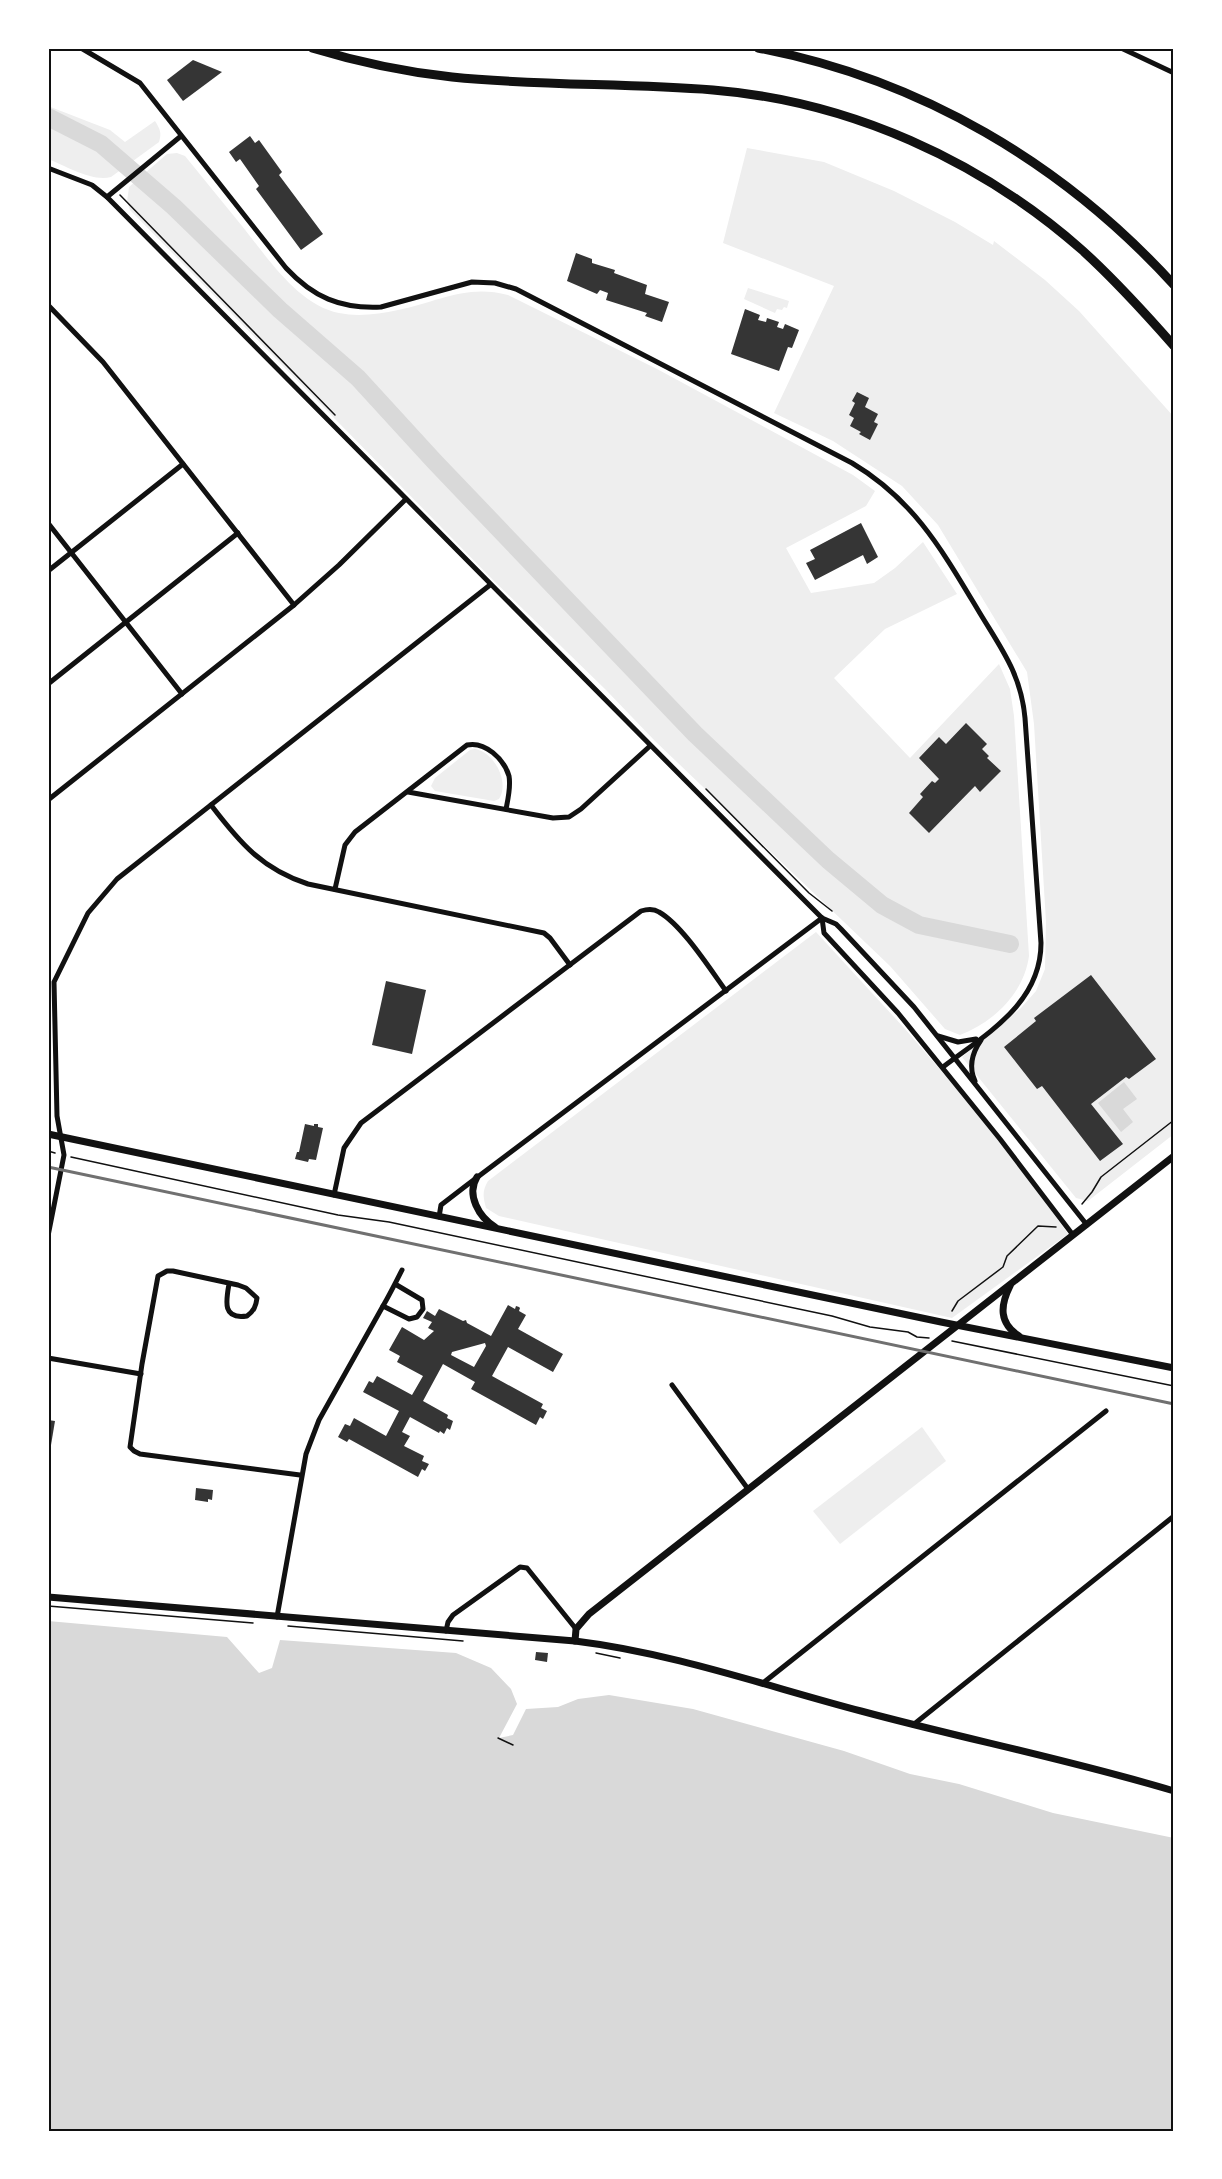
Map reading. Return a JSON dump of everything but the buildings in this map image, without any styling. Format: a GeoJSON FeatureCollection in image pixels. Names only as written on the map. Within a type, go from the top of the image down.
{"type":"FeatureCollection","features":[{"type":"Feature","properties":{"kind":"highway"},"geometry":{"type":"LineString","coordinates":[[312,48],[381,65],[450,77],[742,93],[798,104],[871,125],[957,163],[1037,214],[1103,270],[1174,346]]}},
{"type":"Feature","properties":{"kind":"highway"},"geometry":{"type":"LineString","coordinates":[[758,48],[868,77],[945,110],[987,132],[1041,167],[1083,199],[1127,237],[1174,285]]}},
{"type":"Feature","properties":{"kind":"street"},"geometry":{"type":"LineString","coordinates":[[81,48],[141,82],[286,268],[318,294],[342,305],[368,308],[381,307],[472,282],[495,283],[516,289],[852,462],[889,489],[917,517],[937,543],[1017,677],[1022,697],[1041,952],[1036,972],[1024,999],[1008,1016],[943,1067]]}},
{"type":"Feature","properties":{"kind":"street"},"geometry":{"type":"LineString","coordinates":[[1121,48],[1173,72],[1174,64]]}},
{"type":"Feature","properties":{"kind":"street"},"geometry":{"type":"LineString","coordinates":[[107,196],[181,136]]}},
{"type":"Feature","properties":{"kind":"street"},"geometry":{"type":"LineString","coordinates":[[48,168],[92,185],[107,196],[822,918],[836,924],[841,929],[898,989],[937,1035],[1086,1225]]}},
{"type":"Feature","properties":{"kind":"street"},"geometry":{"type":"LineString","coordinates":[[48,306],[103,362],[294,605]]}},
{"type":"Feature","properties":{"kind":"street"},"geometry":{"type":"LineString","coordinates":[[48,571],[183,464]]}},
{"type":"Feature","properties":{"kind":"street"},"geometry":{"type":"LineString","coordinates":[[48,800],[294,605],[406,499]]}},
{"type":"Feature","properties":{"kind":"street"},"geometry":{"type":"LineString","coordinates":[[48,523],[182,693]]}},
{"type":"Feature","properties":{"kind":"street"},"geometry":{"type":"LineString","coordinates":[[48,684],[238,533]]}},
{"type":"Feature","properties":{"kind":"street"},"geometry":{"type":"LineString","coordinates":[[48,1236],[64,1155],[57,1116],[51,981],[88,913],[107,889],[490,585]]}},
{"type":"Feature","properties":{"kind":"street"},"geometry":{"type":"LineString","coordinates":[[334,889],[342,852],[350,838],[363,825],[467,745],[475,743],[488,748],[506,770],[510,787],[506,809]]}},
{"type":"Feature","properties":{"kind":"street"},"geometry":{"type":"LineString","coordinates":[[408,792],[553,818],[569,817],[581,809],[650,746]]}},
{"type":"Feature","properties":{"kind":"street"},"geometry":{"type":"LineString","coordinates":[[212,805],[240,842],[260,861],[296,880],[544,933],[570,965]]}},
{"type":"Feature","properties":{"kind":"street"},"geometry":{"type":"LineString","coordinates":[[334,1194],[344,1148],[361,1123],[641,911],[648,909],[664,915],[691,942],[726,991]]}},
{"type":"Feature","properties":{"kind":"street"},"geometry":{"type":"LineString","coordinates":[[439,1217],[441,1205],[822,918]]}},
{"type":"Feature","properties":{"kind":"street"},"geometry":{"type":"LineString","coordinates":[[822,918],[824,933],[898,1013],[943,1067],[1073,1235]]}},
{"type":"Feature","properties":{"kind":"street"},"geometry":{"type":"LineString","coordinates":[[937,1035],[965,1042],[984,1035]]}},
{"type":"Feature","properties":{"kind":"street"},"geometry":{"type":"LineString","coordinates":[[978,1088],[971,1064],[972,1056],[984,1035]]}},
{"type":"Feature","properties":{"kind":"street"},"geometry":{"type":"LineString","coordinates":[[48,1134],[958,1326],[1174,1368]]}},
{"type":"Feature","properties":{"kind":"street"},"geometry":{"type":"LineString","coordinates":[[575,1641],[576,1629],[589,1614],[1174,1156]]}},
{"type":"Feature","properties":{"kind":"street"},"geometry":{"type":"LineString","coordinates":[[477,1177],[473,1188],[478,1212],[500,1230]]}},
{"type":"Feature","properties":{"kind":"street"},"geometry":{"type":"LineString","coordinates":[[277,1617],[300,1475],[308,1446],[319,1421],[402,1270]]}},
{"type":"Feature","properties":{"kind":"street"},"geometry":{"type":"LineString","coordinates":[[229,1284],[226,1304],[228,1311],[233,1315],[247,1316],[253,1312],[257,1298],[246,1287],[173,1271],[162,1273],[156,1282],[130,1447],[134,1452],[140,1454],[300,1475]]}},
{"type":"Feature","properties":{"kind":"street"},"geometry":{"type":"LineString","coordinates":[[383,1306],[413,1319],[423,1309],[419,1297],[395,1284]]}},
{"type":"Feature","properties":{"kind":"street"},"geometry":{"type":"LineString","coordinates":[[1011,1284],[1004,1300],[1003,1316],[1010,1329],[1026,1339]]}},
{"type":"Feature","properties":{"kind":"street"},"geometry":{"type":"LineString","coordinates":[[48,1358],[141,1374]]}},
{"type":"Feature","properties":{"kind":"street"},"geometry":{"type":"LineString","coordinates":[[672,1385],[748,1490]]}},
{"type":"Feature","properties":{"kind":"street"},"geometry":{"type":"LineString","coordinates":[[763,1683],[1106,1411]]}},
{"type":"Feature","properties":{"kind":"street"},"geometry":{"type":"LineString","coordinates":[[912,1725],[1174,1516]]}},
{"type":"Feature","properties":{"kind":"street"},"geometry":{"type":"LineString","coordinates":[[446,1631],[453,1615],[520,1567],[524,1567],[576,1629]]}},
{"type":"Feature","properties":{"kind":"street"},"geometry":{"type":"LineString","coordinates":[[48,1597],[575,1641],[655,1654],[912,1725],[1086,1766],[1174,1791]]}},
{"type":"Feature","properties":{"kind":"path"},"geometry":{"type":"LineString","coordinates":[[1081,1204],[1101,1177],[1174,1120]]}},
{"type":"Feature","properties":{"kind":"path"},"geometry":{"type":"LineString","coordinates":[[48,1151],[55,1153]]}},
{"type":"Feature","properties":{"kind":"path"},"geometry":{"type":"LineString","coordinates":[[73,1157],[338,1215],[389,1222],[563,1261],[832,1316],[870,1327],[908,1332],[922,1337]]}},
{"type":"Feature","properties":{"kind":"path"},"geometry":{"type":"LineString","coordinates":[[952,1311],[958,1301],[1003,1267],[1006,1256],[1038,1226],[1056,1227]]}},
{"type":"Feature","properties":{"kind":"path"},"geometry":{"type":"LineString","coordinates":[[957,1341],[1174,1386]]}},
{"type":"Feature","properties":{"kind":"path"},"geometry":{"type":"LineString","coordinates":[[48,1606],[254,1623]]}},
{"type":"Feature","properties":{"kind":"path"},"geometry":{"type":"LineString","coordinates":[[288,1626],[464,1641]]}},
{"type":"Feature","properties":{"kind":"path"},"geometry":{"type":"LineString","coordinates":[[590,1652],[620,1657]]}},
{"type":"Feature","properties":{"kind":"path"},"geometry":{"type":"LineString","coordinates":[[498,1738],[513,1745]]}},
{"type":"Feature","properties":{"kind":"shaded area"},"geometry":{"type":"Polygon","coordinates":[[[48,106],[110,130],[125,142],[155,121],[160,131],[159,142],[111,177],[87,175],[48,159],[48,106]]]}},
{"type":"Feature","properties":{"kind":"shaded area"},"geometry":{"type":"Polygon","coordinates":[[[747,148],[824,162],[894,191],[955,222],[993,245],[994,241],[1045,280],[1079,311],[1174,417],[1174,1134],[1088,1201],[1076,1198],[962,1057],[1021,1008],[1036,991],[1045,969],[1046,922],[1034,724],[1027,672],[938,525],[902,486],[833,441],[774,413],[834,286],[723,243],[747,148]]]}},
{"type":"Feature","properties":{"kind":"shaded area"},"geometry":{"type":"Polygon","coordinates":[[[177,153],[185,156],[284,278],[310,300],[324,308],[354,315],[383,313],[465,293],[493,292],[508,295],[657,369],[853,475],[875,491],[866,506],[786,548],[811,593],[874,583],[895,568],[923,542],[957,594],[885,629],[834,678],[910,758],[999,664],[1010,689],[1014,716],[1029,956],[1021,982],[1005,1005],[984,1022],[960,1035],[945,1029],[890,966],[655,741],[493,580],[130,210],[127,202],[129,187],[167,154],[177,153]]]}},
{"type":"Feature","properties":{"kind":"shaded area"},"geometry":{"type":"Polygon","coordinates":[[[748,288],[789,301],[787,308],[777,309],[775,313],[744,299],[748,288]]]}},
{"type":"Feature","properties":{"kind":"shaded area"},"geometry":{"type":"Polygon","coordinates":[[[475,749],[488,756],[498,769],[503,784],[499,799],[494,801],[435,791],[431,786],[435,778],[470,750],[475,749]]]}},
{"type":"Feature","properties":{"kind":"shaded area"},"geometry":{"type":"Polygon","coordinates":[[[816,932],[906,1030],[1000,1139],[1068,1234],[952,1318],[499,1216],[486,1208],[484,1194],[488,1181],[816,932]]]}},
{"type":"Feature","properties":{"kind":"shaded area"},"geometry":{"type":"Polygon","coordinates":[[[1124,1082],[1137,1099],[1123,1109],[1133,1122],[1121,1132],[1098,1103],[1124,1082]]]}},
{"type":"Feature","properties":{"kind":"shaded area"},"geometry":{"type":"Polygon","coordinates":[[[922,1427],[946,1461],[840,1544],[813,1511],[922,1427]]]}},
{"type":"Feature","properties":{"kind":"shaded area"},"geometry":{"type":"Polygon","coordinates":[[[48,1621],[227,1637],[259,1673],[272,1668],[280,1640],[456,1653],[491,1668],[511,1689],[517,1704],[499,1738],[513,1735],[526,1709],[558,1707],[578,1699],[609,1695],[693,1709],[844,1751],[910,1774],[959,1784],[1053,1813],[1174,1838],[1174,2131],[48,2131],[48,1621]]]}},
{"type":"Feature","properties":{"kind":"waterway"},"geometry":{"type":"LineString","coordinates":[[48,117],[101,144],[174,207],[280,310],[358,378],[434,461],[695,734],[828,860],[882,905],[919,925],[1010,944]]}},
{"type":"Feature","properties":{"kind":"railway"},"geometry":{"type":"LineString","coordinates":[[48,1167],[1174,1404]]}}]}
